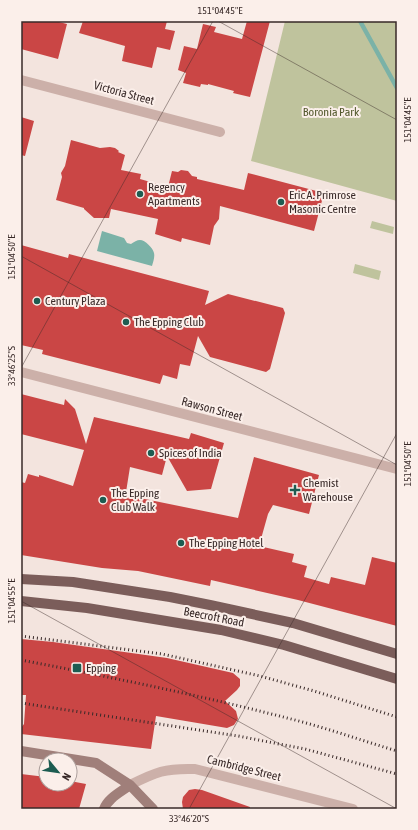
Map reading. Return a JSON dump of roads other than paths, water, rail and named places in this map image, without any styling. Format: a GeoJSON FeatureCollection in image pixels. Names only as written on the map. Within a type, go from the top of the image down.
{"type":"FeatureCollection","features":[{"type":"Feature","properties":{"kind":"main road","name":"Beecroft Road"},"geometry":{"type":"LineString","coordinates":[[21,579],[73,582],[170,597],[293,623],[397,654]]}},
{"type":"Feature","properties":{"kind":"main road","name":"Beecroft Road"},"geometry":{"type":"LineString","coordinates":[[21,601],[86,608],[221,630],[284,645],[397,679]]}},
{"type":"Feature","properties":{"kind":"street","name":"Victoria Street"},"geometry":{"type":"LineString","coordinates":[[21,80],[220,132]]}},
{"type":"Feature","properties":{"kind":"street","name":"Rawson Street"},"geometry":{"type":"LineString","coordinates":[[21,372],[397,469]]}},
{"type":"Feature","properties":{"kind":"street"},"geometry":{"type":"LineString","coordinates":[[21,751],[96,763],[130,785],[153,809]]}},
{"type":"Feature","properties":{"kind":"street","name":"Cambridge Street"},"geometry":{"type":"LineString","coordinates":[[130,785],[154,773],[165,770],[179,768],[195,769],[353,809]]}},
{"type":"Feature","properties":{"kind":"street"},"geometry":{"type":"LineString","coordinates":[[104,809],[110,800],[130,785]]}},
{"type":"Feature","properties":{"kind":"water"},"geometry":{"type":"Polygon","coordinates":[[[102,231],[124,238],[127,243],[131,244],[142,240],[152,249],[154,253],[152,266],[97,251],[102,231]]]}},
{"type":"Feature","properties":{"kind":"waterway"},"geometry":{"type":"LineString","coordinates":[[360,21],[397,88]]}},
{"type":"Feature","properties":{"kind":"railway"},"geometry":{"type":"LineString","coordinates":[[21,636],[162,654],[260,676],[397,717]]}},
{"type":"Feature","properties":{"kind":"railway"},"geometry":{"type":"LineString","coordinates":[[21,660],[221,702],[315,725],[397,751]]}},
{"type":"Feature","properties":{"kind":"railway"},"geometry":{"type":"LineString","coordinates":[[21,703],[238,736],[305,749],[397,774]]}},
{"type":"Feature","properties":{"kind":"place","name":"Regency Apartments"},"geometry":{"type":"Point","coordinates":[140,194]}},
{"type":"Feature","properties":{"kind":"place","name":"Eric A. Primrose Masonic Centre"},"geometry":{"type":"Point","coordinates":[281,202]}},
{"type":"Feature","properties":{"kind":"place","name":"Century Plaza"},"geometry":{"type":"Point","coordinates":[37,301]}},
{"type":"Feature","properties":{"kind":"place","name":"The Epping Club"},"geometry":{"type":"Point","coordinates":[126,322]}},
{"type":"Feature","properties":{"kind":"place","name":"Spices of India"},"geometry":{"type":"Point","coordinates":[151,453]}},
{"type":"Feature","properties":{"kind":"place","name":"Chemist Warehouse"},"geometry":{"type":"Point","coordinates":[295,490]}},
{"type":"Feature","properties":{"kind":"place","name":"The Epping Club Walk"},"geometry":{"type":"Point","coordinates":[103,500]}},
{"type":"Feature","properties":{"kind":"place","name":"The Epping Hotel"},"geometry":{"type":"Point","coordinates":[181,543]}},
{"type":"Feature","properties":{"kind":"place","name":"Epping"},"geometry":{"type":"Point","coordinates":[77,668]}},
{"type":"Feature","properties":{"kind":"park label","name":"Boronia Park"},"geometry":{"type":"Point","coordinates":[331,112]}}]}
